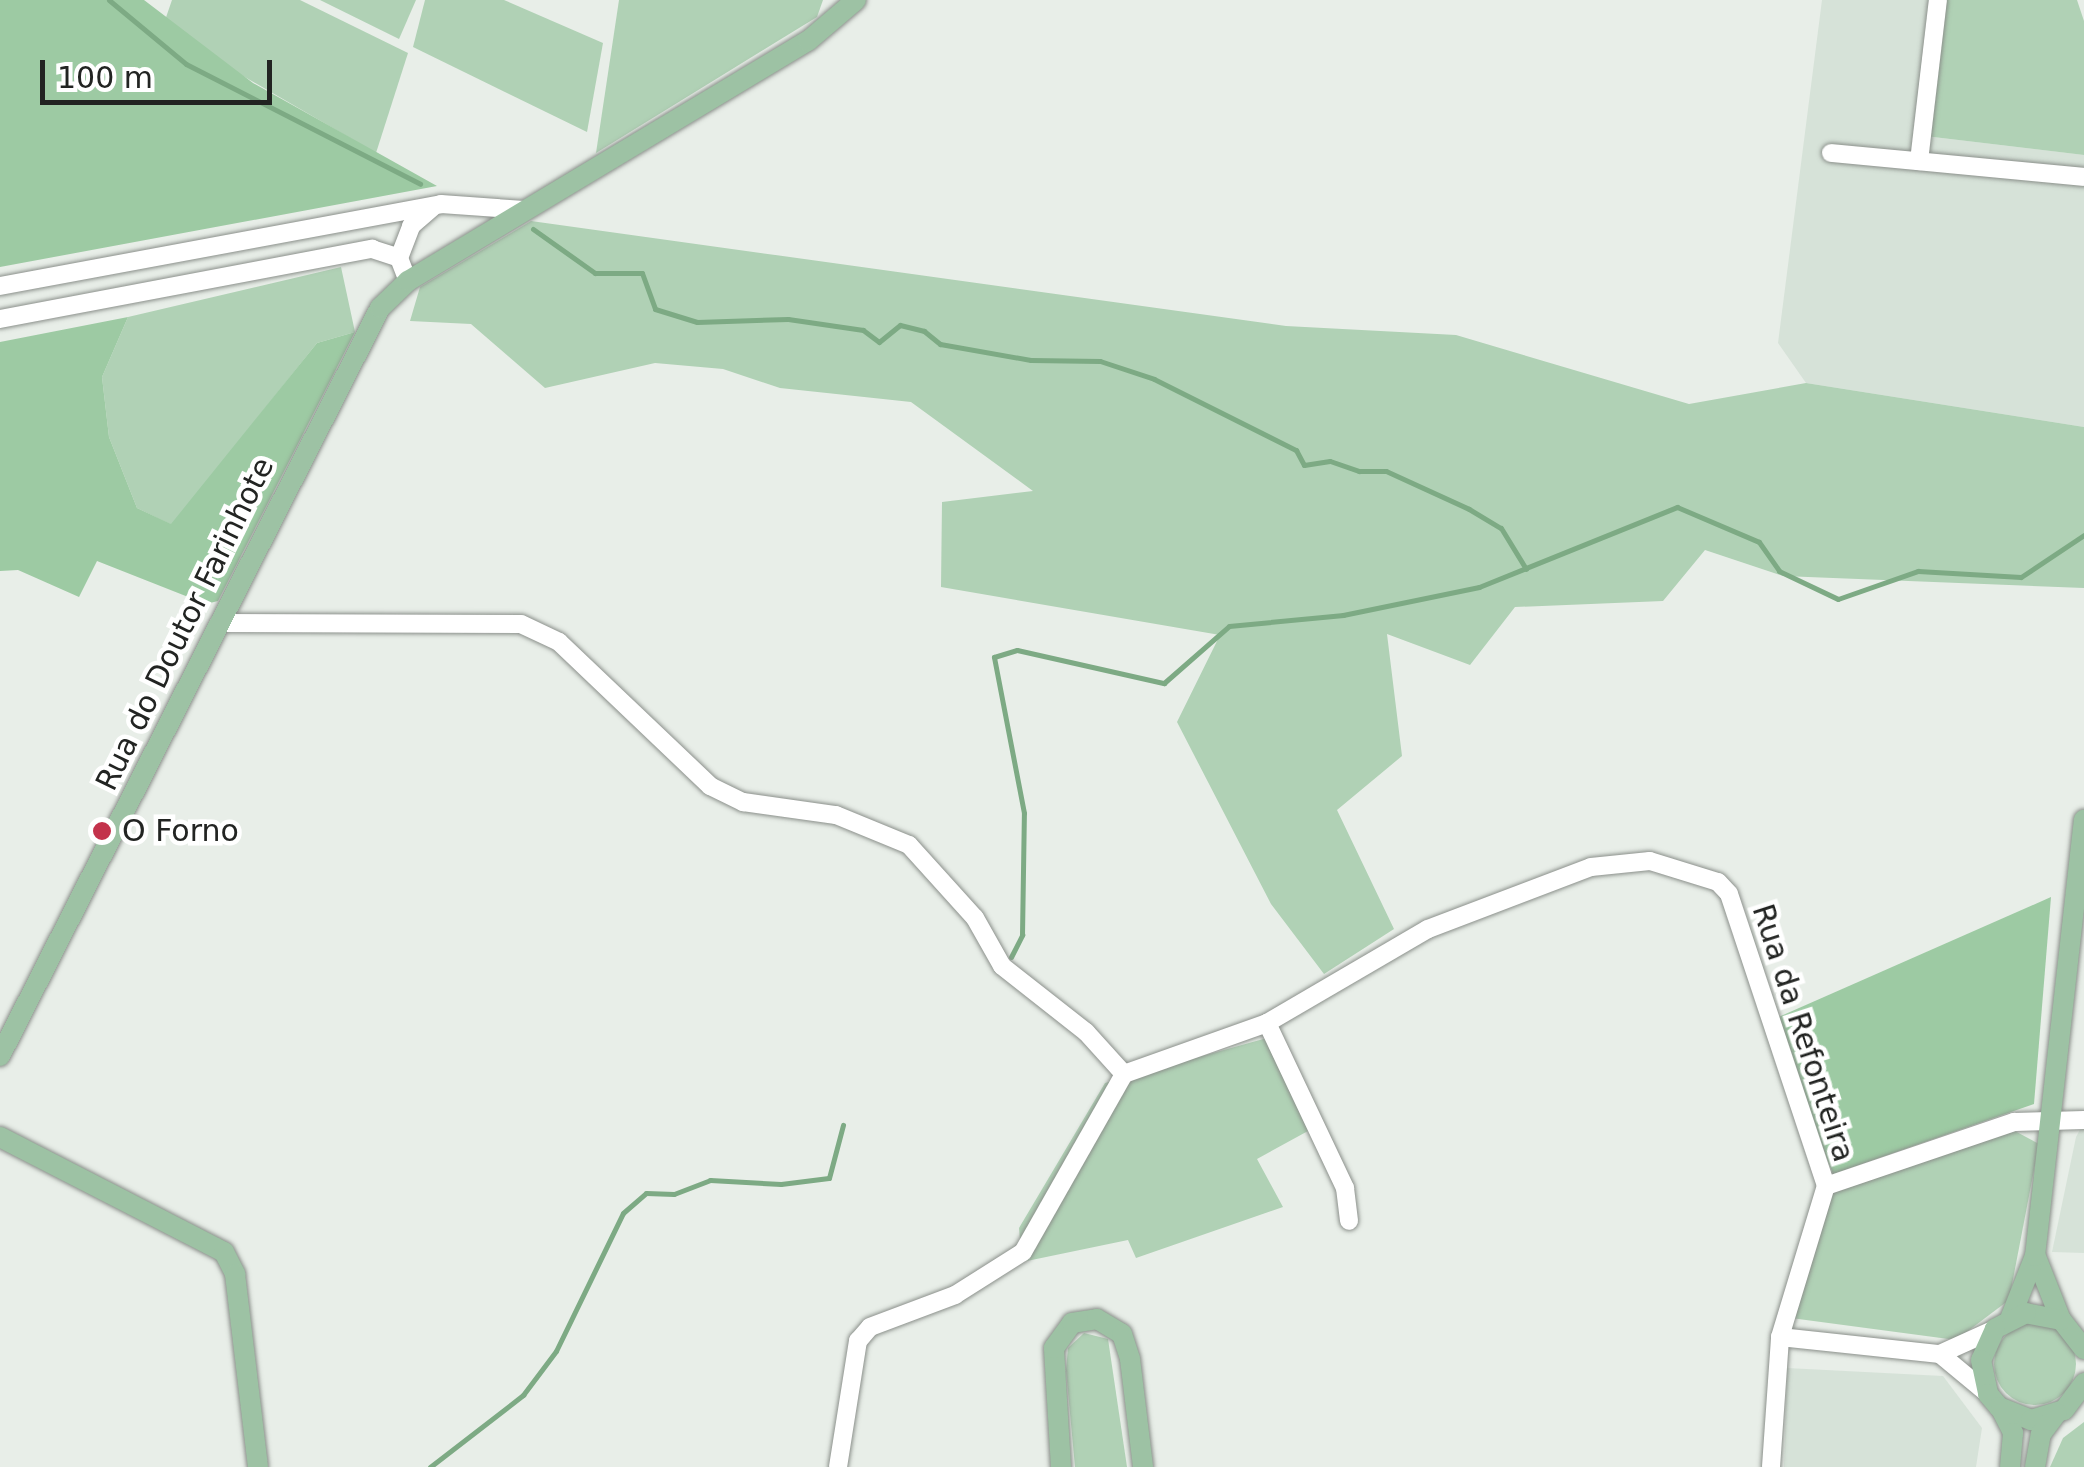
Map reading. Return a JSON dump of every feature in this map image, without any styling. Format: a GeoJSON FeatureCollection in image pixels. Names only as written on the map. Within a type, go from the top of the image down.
{"type":"FeatureCollection","features":[{"type":"Feature","properties":{"kind":"main road","name":"Rua do Doutor Farinhote"},"geometry":{"type":"LineString","coordinates":[[0,1056],[362,334],[408,281],[808,42],[856,0]]}},
{"type":"Feature","properties":{"kind":"main road"},"geometry":{"type":"LineString","coordinates":[[2010,1467],[2013,1433],[1994,1400],[1981,1360],[2035,1256],[2084,820]]}},
{"type":"Feature","properties":{"kind":"main road"},"geometry":{"type":"LineString","coordinates":[[0,1137],[224,1252],[235,1274],[258,1467]]}},
{"type":"Feature","properties":{"kind":"main road"},"geometry":{"type":"LineString","coordinates":[[2035,1256],[2061,1320],[2084,1349]]}},
{"type":"Feature","properties":{"kind":"main road"},"geometry":{"type":"LineString","coordinates":[[2002,1324],[2026,1313],[2061,1320]]}},
{"type":"Feature","properties":{"kind":"main road"},"geometry":{"type":"LineString","coordinates":[[1062,1467],[1054,1348],[1072,1323],[1098,1319],[1122,1334],[1130,1359],[1143,1467]]}},
{"type":"Feature","properties":{"kind":"main road"},"geometry":{"type":"LineString","coordinates":[[2035,1467],[2040,1434],[2084,1383]]}},
{"type":"Feature","properties":{"kind":"main road"},"geometry":{"type":"LineString","coordinates":[[1994,1400],[2031,1420],[2057,1413]]}},
{"type":"Feature","properties":{"kind":"street"},"geometry":{"type":"LineString","coordinates":[[1919,161],[1938,0]]}},
{"type":"Feature","properties":{"kind":"street"},"geometry":{"type":"LineString","coordinates":[[1831,153],[2084,177]]}},
{"type":"Feature","properties":{"kind":"street"},"geometry":{"type":"LineString","coordinates":[[0,286],[441,204],[524,210]]}},
{"type":"Feature","properties":{"kind":"street"},"geometry":{"type":"LineString","coordinates":[[408,281],[399,258],[411,226],[441,204]]}},
{"type":"Feature","properties":{"kind":"street"},"geometry":{"type":"LineString","coordinates":[[0,319],[372,248],[399,258]]}},
{"type":"Feature","properties":{"kind":"street"},"geometry":{"type":"LineString","coordinates":[[219,623],[521,624],[546,636],[710,786],[743,802],[836,814],[909,846],[975,918],[1002,966],[1086,1032],[1124,1074],[1023,1252],[955,1295],[870,1327],[858,1341],[838,1467]]}},
{"type":"Feature","properties":{"kind":"street","name":"Rua da Refonteira"},"geometry":{"type":"LineString","coordinates":[[1124,1074],[1267,1023],[1428,929],[1591,867],[1663,864],[1718,882],[1729,894],[1826,1186]]}},
{"type":"Feature","properties":{"kind":"street"},"geometry":{"type":"LineString","coordinates":[[1267,1023],[1345,1188],[1349,1221]]}},
{"type":"Feature","properties":{"kind":"street"},"geometry":{"type":"LineString","coordinates":[[1770,1467],[1780,1336],[1826,1186],[1982,1132],[2050,1116],[2084,1120]]}},
{"type":"Feature","properties":{"kind":"street"},"geometry":{"type":"LineString","coordinates":[[1780,1336],[1940,1354],[2002,1324]]}},
{"type":"Feature","properties":{"kind":"street"},"geometry":{"type":"LineString","coordinates":[[1940,1354],[1994,1400]]}},
{"type":"Feature","properties":{"kind":"shaded area"},"geometry":{"type":"Polygon","coordinates":[[[1822,0],[1932,0],[1925,136],[2084,155],[2084,427],[1806,383],[1778,343],[1822,0]]]}},
{"type":"Feature","properties":{"kind":"shaded area"},"geometry":{"type":"Polygon","coordinates":[[[2084,1122],[2084,1253],[2052,1252],[2076,1137],[2084,1122]]]}},
{"type":"Feature","properties":{"kind":"shaded area"},"geometry":{"type":"Polygon","coordinates":[[[1787,1368],[1943,1376],[1982,1428],[1976,1467],[1784,1467],[1787,1368]]]}},
{"type":"Feature","properties":{"kind":"green space"},"geometry":{"type":"Polygon","coordinates":[[[0,0],[144,0],[253,83],[437,186],[0,267],[0,0]]]}},
{"type":"Feature","properties":{"kind":"green space"},"geometry":{"type":"Polygon","coordinates":[[[172,0],[300,0],[408,53],[376,153],[162,29],[172,0]]]}},
{"type":"Feature","properties":{"kind":"green space"},"geometry":{"type":"Polygon","coordinates":[[[320,0],[416,0],[399,39],[320,0]]]}},
{"type":"Feature","properties":{"kind":"green space"},"geometry":{"type":"Polygon","coordinates":[[[425,0],[504,0],[603,43],[587,132],[413,47],[425,0]]]}},
{"type":"Feature","properties":{"kind":"green space"},"geometry":{"type":"Polygon","coordinates":[[[619,0],[823,0],[817,17],[596,153],[619,0]]]}},
{"type":"Feature","properties":{"kind":"green space"},"geometry":{"type":"Polygon","coordinates":[[[1932,0],[2077,0],[2084,21],[2084,155],[1925,136],[1932,0]]]}},
{"type":"Feature","properties":{"kind":"green space"},"geometry":{"type":"Polygon","coordinates":[[[531,221],[1286,326],[1456,335],[1689,404],[1806,383],[2084,427],[2084,588],[1783,576],[1705,550],[1663,601],[1515,607],[1470,665],[1387,634],[1402,756],[1337,810],[1394,929],[1324,974],[1271,904],[1177,722],[1220,635],[941,587],[942,502],[1033,491],[911,402],[780,388],[723,369],[655,363],[545,388],[471,324],[410,321],[420,287],[531,221]]]}},
{"type":"Feature","properties":{"kind":"green space"},"geometry":{"type":"Polygon","coordinates":[[[341,267],[355,332],[317,343],[172,525],[137,508],[109,437],[102,377],[128,317],[341,267]]]}},
{"type":"Feature","properties":{"kind":"green space"},"geometry":{"type":"Polygon","coordinates":[[[128,317],[102,377],[109,437],[137,508],[171,524],[317,343],[355,332],[218,601],[206,604],[97,561],[79,597],[18,570],[0,571],[0,342],[128,317]]]}},
{"type":"Feature","properties":{"kind":"green space"},"geometry":{"type":"Polygon","coordinates":[[[2051,897],[2034,1104],[1833,1174],[1772,1020],[2051,897]]]}},
{"type":"Feature","properties":{"kind":"green space"},"geometry":{"type":"Polygon","coordinates":[[[1267,1038],[1308,1131],[1257,1159],[1283,1207],[1136,1258],[1128,1240],[1022,1262],[1019,1228],[1105,1083],[1267,1038]]]}},
{"type":"Feature","properties":{"kind":"green space"},"geometry":{"type":"Polygon","coordinates":[[[2013,1130],[2039,1144],[2009,1300],[1956,1340],[1791,1318],[1825,1193],[2013,1130]]]}},
{"type":"Feature","properties":{"kind":"green space"},"geometry":{"type":"Polygon","coordinates":[[[2035,1323],[2051,1326],[2064,1335],[2073,1348],[2073,1380],[2064,1393],[2051,1402],[2035,1405],[2019,1402],[2006,1393],[1997,1380],[1994,1364],[1997,1348],[2006,1335],[2019,1326],[2035,1323]]]}},
{"type":"Feature","properties":{"kind":"green space"},"geometry":{"type":"Polygon","coordinates":[[[1084,1333],[1108,1339],[1127,1467],[1075,1467],[1066,1370],[1068,1348],[1084,1333]]]}},
{"type":"Feature","properties":{"kind":"green space"},"geometry":{"type":"Polygon","coordinates":[[[2084,1422],[2084,1467],[2050,1467],[2063,1438],[2084,1422]]]}},
{"type":"Feature","properties":{"kind":"waterway"},"geometry":{"type":"LineString","coordinates":[[109,0],[186,64],[420,184]]}},
{"type":"Feature","properties":{"kind":"waterway"},"geometry":{"type":"LineString","coordinates":[[533,229],[595,273],[642,273],[655,309],[697,322],[788,319],[863,330],[879,342],[900,325],[924,331],[940,344],[1031,360],[1100,361],[1154,379],[1296,450],[1304,465],[1330,461],[1359,471],[1386,471],[1469,509],[1501,528],[1526,569]]}},
{"type":"Feature","properties":{"kind":"waterway"},"geometry":{"type":"LineString","coordinates":[[1011,957],[1022,935],[1024,813],[994,657],[1017,650],[1164,683],[1229,626],[1343,615],[1479,587],[1677,507],[1759,542],[1779,571],[1838,599],[1918,571],[2021,577],[2084,535]]}},
{"type":"Feature","properties":{"kind":"waterway"},"geometry":{"type":"LineString","coordinates":[[430,1467],[523,1395],[556,1351],[623,1213],[646,1193],[674,1194],[710,1180],[781,1184],[829,1178],[843,1125]]}},
{"type":"Feature","properties":{"kind":"place","name":"O Forno"},"geometry":{"type":"Point","coordinates":[102,831]}}]}
